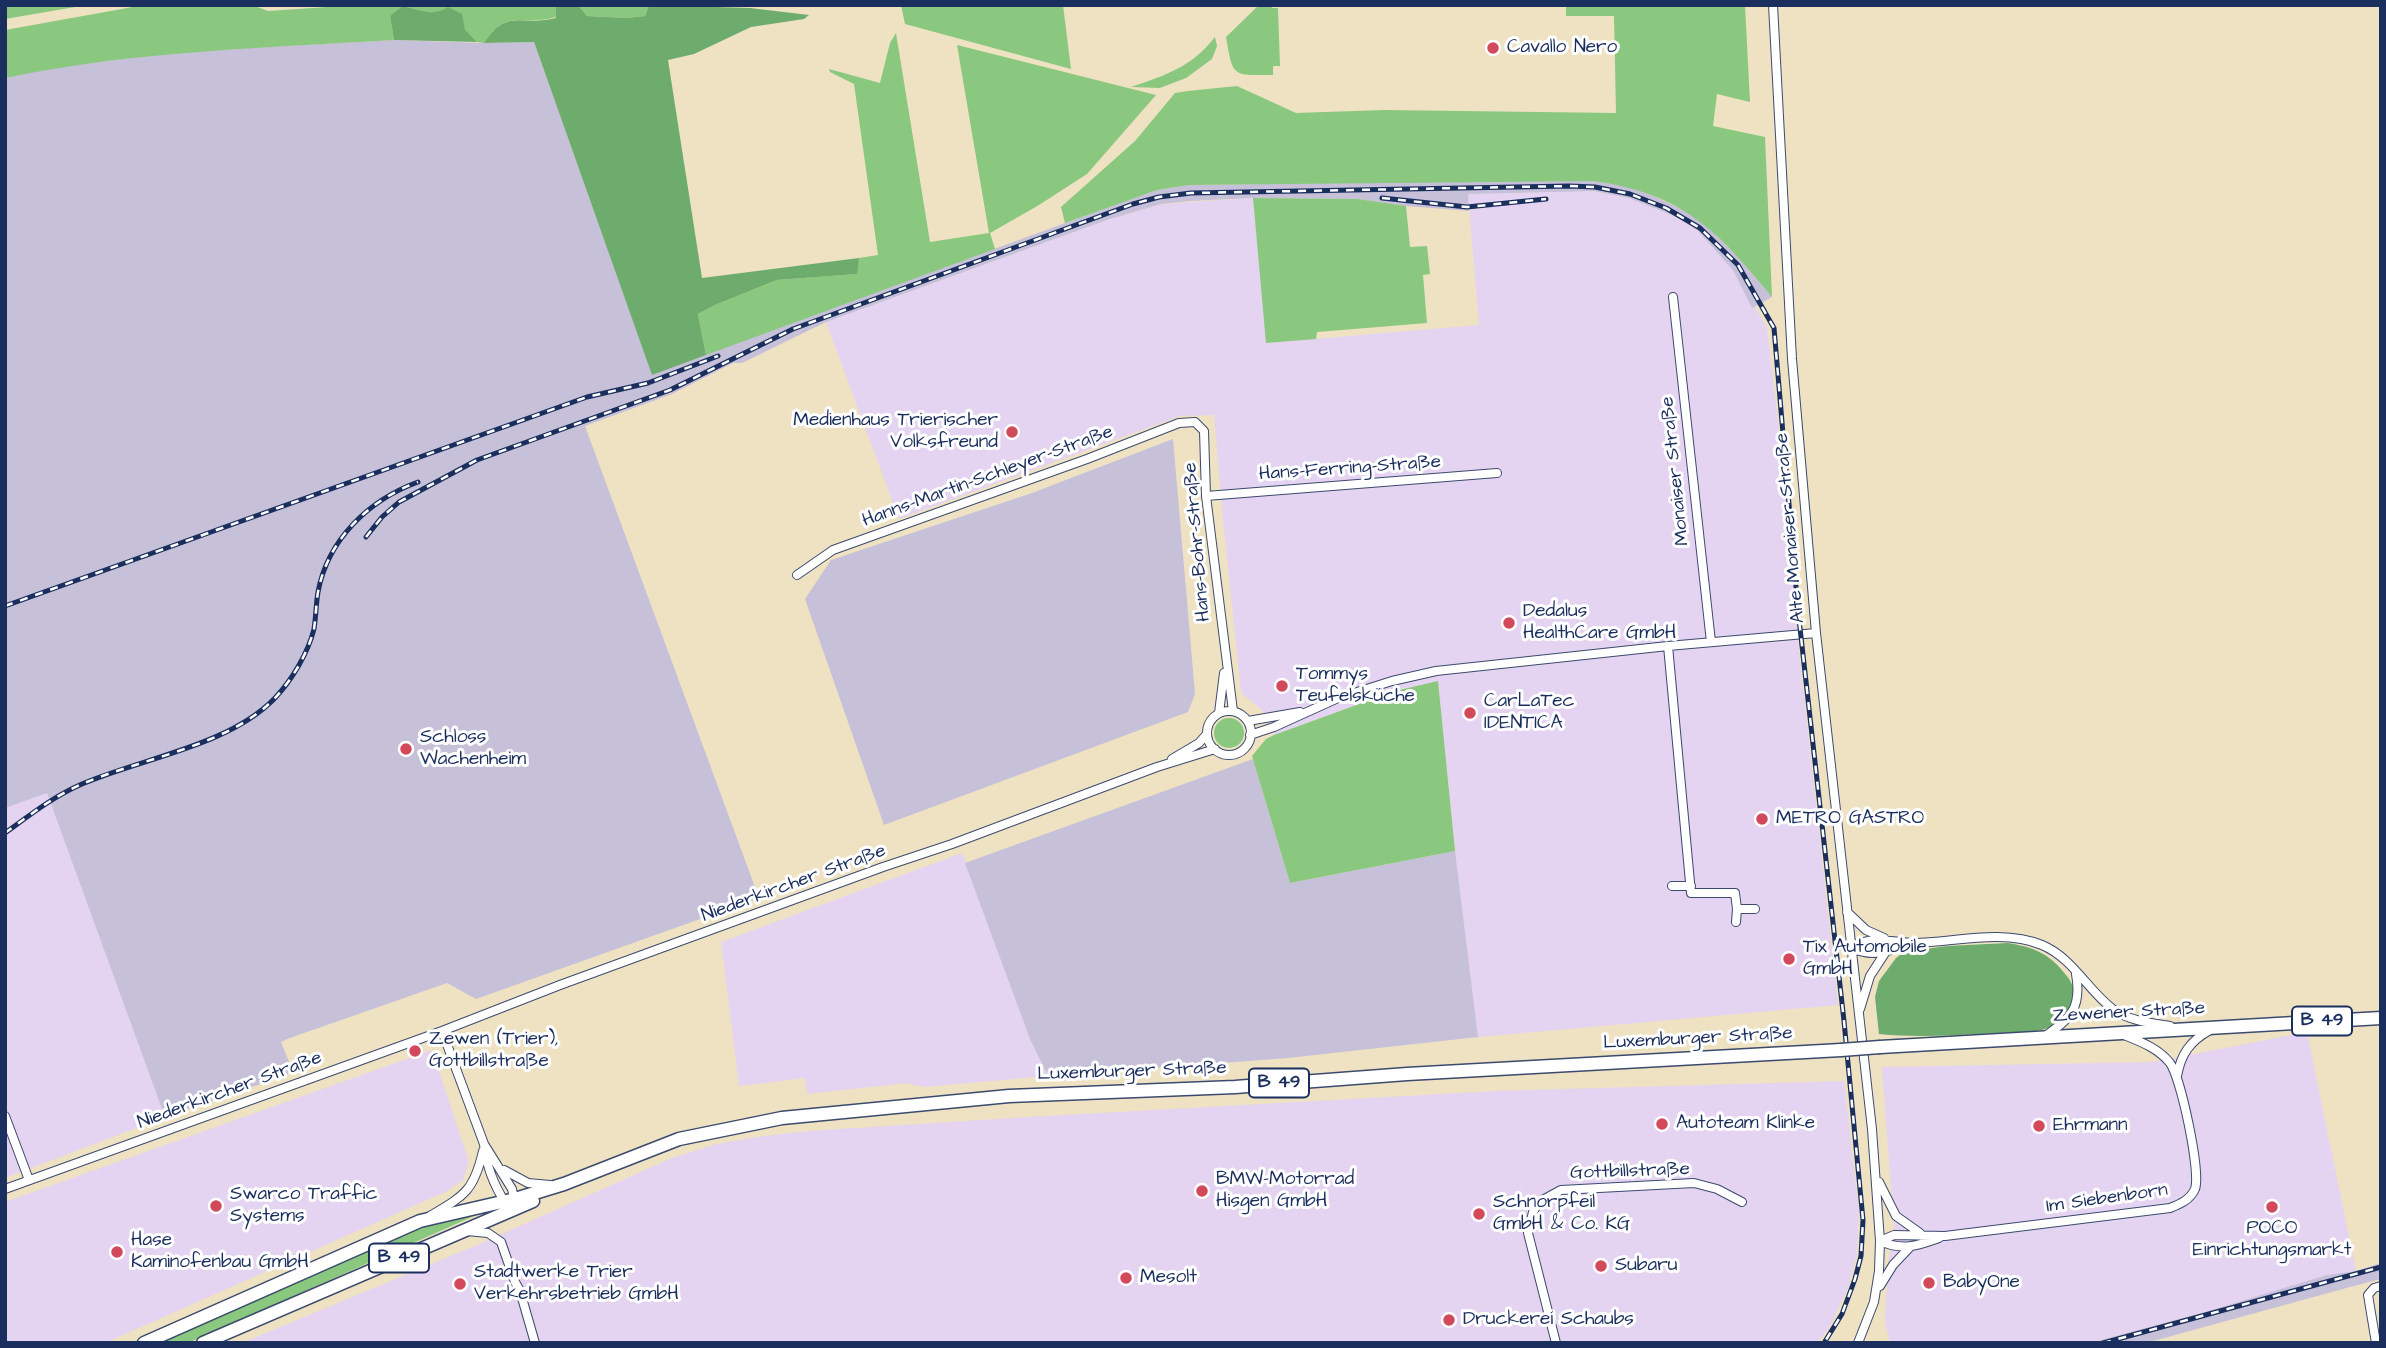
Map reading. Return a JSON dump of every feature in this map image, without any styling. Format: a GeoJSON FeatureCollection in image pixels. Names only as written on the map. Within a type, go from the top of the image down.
{"type":"FeatureCollection","features":[{"type":"Feature","properties":{"kind":"main road","name":"Zewener Straße"},"geometry":{"type":"LineString","coordinates":[[1880,1047],[2381,1018]]}},
{"type":"Feature","properties":{"kind":"main road","name":"Luxemburger Straße"},"geometry":{"type":"LineString","coordinates":[[203,1343],[464,1231],[511,1204],[679,1139],[782,1118],[1009,1096],[1235,1087],[1407,1074],[1880,1047]]}},
{"type":"Feature","properties":{"kind":"main road","name":"Luxemburger Straße"},"geometry":{"type":"LineString","coordinates":[[144,1343],[420,1221],[511,1204]]}},
{"type":"Feature","properties":{"kind":"street","name":"Alte Monaiser Straße"},"geometry":{"type":"LineString","coordinates":[[1773,5],[1792,359],[1816,632],[1876,1176]]}},
{"type":"Feature","properties":{"kind":"street","name":"Monaiser Straße"},"geometry":{"type":"LineString","coordinates":[[1673,297],[1711,642]]}},
{"type":"Feature","properties":{"kind":"street","name":"Hans-Bohr-Straße"},"geometry":{"type":"LineString","coordinates":[[1195,422],[1204,431],[1206,496],[1233,711]]}},
{"type":"Feature","properties":{"kind":"street","name":"Hanns-Martin-Schleyer-Straße"},"geometry":{"type":"LineString","coordinates":[[797,575],[833,550],[1179,423],[1195,422]]}},
{"type":"Feature","properties":{"kind":"street","name":"Hans-Ferring-Straße"},"geometry":{"type":"LineString","coordinates":[[1206,496],[1497,473]]}},
{"type":"Feature","properties":{"kind":"street"},"geometry":{"type":"LineString","coordinates":[[1250,735],[1338,698],[1436,671],[1816,632]]}},
{"type":"Feature","properties":{"kind":"street"},"geometry":{"type":"LineString","coordinates":[[1668,646],[1691,893],[1735,892],[1735,922]]}},
{"type":"Feature","properties":{"kind":"street","name":"Hans-Bohr-Straße"},"geometry":{"type":"LineString","coordinates":[[1219,713],[1226,663]]}},
{"type":"Feature","properties":{"kind":"street"},"geometry":{"type":"LineString","coordinates":[[1248,721],[1313,710]]}},
{"type":"Feature","properties":{"kind":"street"},"geometry":{"type":"LineString","coordinates":[[1233,711],[1248,721],[1250,735],[1247,745],[1239,752],[1223,753],[1209,742],[1209,724],[1219,713],[1233,711]]}},
{"type":"Feature","properties":{"kind":"street","name":"Niederkircher Straße"},"geometry":{"type":"LineString","coordinates":[[1157,767],[1193,747],[1207,734]]}},
{"type":"Feature","properties":{"kind":"street","name":"Niederkircher Straße"},"geometry":{"type":"LineString","coordinates":[[5,1189],[1157,767],[1215,749]]}},
{"type":"Feature","properties":{"kind":"street"},"geometry":{"type":"LineString","coordinates":[[1672,886],[1690,886]]}},
{"type":"Feature","properties":{"kind":"street"},"geometry":{"type":"LineString","coordinates":[[1737,909],[1755,909]]}},
{"type":"Feature","properties":{"kind":"street"},"geometry":{"type":"LineString","coordinates":[[1847,912],[1866,930],[1887,940]]}},
{"type":"Feature","properties":{"kind":"street"},"geometry":{"type":"LineString","coordinates":[[1852,948],[1863,942],[1887,940],[1912,943],[2021,939],[2056,953],[2068,962],[2101,1000],[2121,1014],[2187,1029]]}},
{"type":"Feature","properties":{"kind":"street"},"geometry":{"type":"LineString","coordinates":[[1852,948],[1868,953],[1885,953],[1912,943]]}},
{"type":"Feature","properties":{"kind":"street"},"geometry":{"type":"LineString","coordinates":[[1859,1015],[1870,976],[1885,953]]}},
{"type":"Feature","properties":{"kind":"street"},"geometry":{"type":"LineString","coordinates":[[2043,1038],[2061,1026],[2073,1013],[2078,992],[2076,974]]}},
{"type":"Feature","properties":{"kind":"street"},"geometry":{"type":"LineString","coordinates":[[2177,1076],[2188,1047],[2215,1027]]}},
{"type":"Feature","properties":{"kind":"street"},"geometry":{"type":"LineString","coordinates":[[442,1031],[485,1144],[493,1178],[511,1204]]}},
{"type":"Feature","properties":{"kind":"street","name":"Im Siebenborn"},"geometry":{"type":"LineString","coordinates":[[1880,1241],[1894,1246],[1910,1247],[1945,1236],[2170,1208],[2185,1201],[2196,1186],[2197,1167],[2177,1076],[2168,1061],[2155,1049],[2118,1033]]}},
{"type":"Feature","properties":{"kind":"street"},"geometry":{"type":"LineString","coordinates":[[5,1116],[29,1180]]}},
{"type":"Feature","properties":{"kind":"street"},"geometry":{"type":"LineString","coordinates":[[485,1144],[512,1189],[511,1204]]}},
{"type":"Feature","properties":{"kind":"street"},"geometry":{"type":"LineString","coordinates":[[420,1221],[467,1192],[476,1175],[485,1144]]}},
{"type":"Feature","properties":{"kind":"street"},"geometry":{"type":"LineString","coordinates":[[501,1168],[533,1184],[564,1184]]}},
{"type":"Feature","properties":{"kind":"street"},"geometry":{"type":"LineString","coordinates":[[1876,1176],[1896,1216],[1922,1234]]}},
{"type":"Feature","properties":{"kind":"street"},"geometry":{"type":"LineString","coordinates":[[1858,1343],[1877,1291],[1880,1241],[1876,1176]]}},
{"type":"Feature","properties":{"kind":"street","name":"Gottbillstraße"},"geometry":{"type":"LineString","coordinates":[[1556,1343],[1528,1233],[1533,1212],[1539,1202],[1561,1190],[1694,1183],[1717,1189],[1742,1202]]}},
{"type":"Feature","properties":{"kind":"street"},"geometry":{"type":"LineString","coordinates":[[464,1231],[485,1232],[499,1239],[520,1290],[535,1343]]}},
{"type":"Feature","properties":{"kind":"street","name":"Im Siebenborn"},"geometry":{"type":"LineString","coordinates":[[1880,1241],[1894,1235],[1945,1236]]}},
{"type":"Feature","properties":{"kind":"street"},"geometry":{"type":"LineString","coordinates":[[1877,1291],[1893,1265],[1910,1247]]}},
{"type":"Feature","properties":{"kind":"street"},"geometry":{"type":"LineString","coordinates":[[2376,1343],[2368,1295],[2374,1288],[2381,1286]]}},
{"type":"Feature","properties":{"kind":"shaded area"},"geometry":{"type":"Polygon","coordinates":[[[394,40],[534,42],[652,374],[1131,199],[1157,190],[1189,185],[1570,180],[1634,187],[1684,210],[1704,223],[1742,261],[1772,297],[1752,308],[1733,270],[1698,231],[1679,218],[1629,198],[1593,191],[1468,194],[1469,211],[1358,199],[1253,198],[1161,204],[1107,220],[826,322],[742,363],[733,363],[672,394],[585,426],[759,898],[476,999],[447,983],[287,1039],[281,1042],[291,1067],[287,1075],[165,1117],[47,793],[5,808],[5,78],[46,69],[175,52],[394,40]]]}},
{"type":"Feature","properties":{"kind":"shaded area"},"geometry":{"type":"Polygon","coordinates":[[[1593,191],[1629,198],[1679,218],[1698,231],[1731,264],[1767,328],[1838,1005],[1478,1037],[1438,681],[1395,691],[1274,735],[1262,710],[1242,694],[1214,415],[1180,416],[899,519],[826,322],[1107,220],[1161,204],[1253,198],[1267,343],[1479,325],[1468,194],[1593,191]]]}},
{"type":"Feature","properties":{"kind":"shaded area"},"geometry":{"type":"Polygon","coordinates":[[[1173,439],[1195,694],[1188,712],[884,825],[805,599],[831,560],[1032,493],[1173,439]]]}},
{"type":"Feature","properties":{"kind":"shaded area"},"geometry":{"type":"Polygon","coordinates":[[[1253,759],[1290,883],[1455,851],[1478,1037],[1288,1058],[1048,1076],[1030,1039],[965,863],[1253,759]]]}},
{"type":"Feature","properties":{"kind":"shaded area"},"geometry":{"type":"Polygon","coordinates":[[[47,792],[165,1117],[5,1178],[5,808],[47,792]]]}},
{"type":"Feature","properties":{"kind":"shaded area"},"geometry":{"type":"Polygon","coordinates":[[[962,853],[1030,1039],[1048,1076],[923,1087],[907,1083],[807,1094],[805,1078],[739,1086],[721,942],[962,853]]]}},
{"type":"Feature","properties":{"kind":"shaded area"},"geometry":{"type":"Polygon","coordinates":[[[2307,1032],[2356,1271],[2090,1343],[1890,1343],[1885,1322],[1888,1264],[1894,1227],[1882,1067],[2153,1062],[2307,1032]]]}},
{"type":"Feature","properties":{"kind":"shaded area"},"geometry":{"type":"Polygon","coordinates":[[[432,1050],[469,1162],[463,1180],[447,1191],[105,1343],[5,1343],[5,1202],[432,1050]]]}},
{"type":"Feature","properties":{"kind":"shaded area"},"geometry":{"type":"Polygon","coordinates":[[[1844,1081],[1859,1212],[1857,1255],[1848,1288],[1829,1328],[1817,1343],[242,1343],[477,1245],[672,1158],[717,1144],[757,1137],[808,1131],[1028,1117],[1495,1091],[1844,1081]]]}},
{"type":"Feature","properties":{"kind":"shaded area"},"geometry":{"type":"Polygon","coordinates":[[[2381,1263],[2381,1279],[2146,1343],[2090,1343],[2327,1275],[2356,1271],[2381,1263]]]}},
{"type":"Feature","properties":{"kind":"green space"},"geometry":{"type":"Polygon","coordinates":[[[5,5],[87,5],[5,19],[5,5]]]}},
{"type":"Feature","properties":{"kind":"green space"},"geometry":{"type":"Polygon","coordinates":[[[144,5],[252,5],[268,11],[357,5],[556,5],[556,17],[508,22],[492,32],[484,43],[477,42],[442,12],[419,12],[412,9],[390,16],[394,40],[150,56],[5,78],[5,30],[144,5]]]}},
{"type":"Feature","properties":{"kind":"green space"},"geometry":{"type":"Polygon","coordinates":[[[556,5],[578,5],[587,16],[626,18],[645,16],[649,5],[750,8],[809,15],[804,19],[751,27],[694,54],[668,60],[702,278],[859,258],[857,274],[777,280],[715,305],[698,314],[706,355],[652,375],[534,42],[484,43],[500,25],[508,22],[556,18],[556,5]]]}},
{"type":"Feature","properties":{"kind":"green space"},"geometry":{"type":"Polygon","coordinates":[[[578,5],[649,5],[645,16],[626,18],[587,16],[578,5]]]}},
{"type":"Feature","properties":{"kind":"green space"},"geometry":{"type":"Polygon","coordinates":[[[901,5],[1063,5],[1071,69],[905,24],[901,5]]]}},
{"type":"Feature","properties":{"kind":"green space"},"geometry":{"type":"Polygon","coordinates":[[[1259,5],[1278,8],[1280,66],[1273,66],[1273,75],[1242,74],[1233,67],[1228,50],[1226,37],[1259,5]]]}},
{"type":"Feature","properties":{"kind":"green space"},"geometry":{"type":"Polygon","coordinates":[[[1566,5],[1745,5],[1750,102],[1717,94],[1713,126],[1765,137],[1772,297],[1733,252],[1695,218],[1651,195],[1593,181],[1189,185],[1157,190],[1065,223],[1061,207],[1135,141],[1175,93],[1237,86],[1296,113],[1384,110],[1616,113],[1614,16],[1566,16],[1566,5]]]}},
{"type":"Feature","properties":{"kind":"green space"},"geometry":{"type":"Polygon","coordinates":[[[403,6],[432,12],[448,7],[462,14],[465,30],[477,42],[394,40],[390,16],[403,6]]]}},
{"type":"Feature","properties":{"kind":"green space"},"geometry":{"type":"Polygon","coordinates":[[[896,33],[930,242],[989,233],[957,45],[1156,95],[1087,174],[990,233],[995,249],[706,355],[698,314],[777,280],[856,274],[859,258],[878,255],[854,84],[829,69],[880,83],[890,43],[896,33]]]}},
{"type":"Feature","properties":{"kind":"green space"},"geometry":{"type":"Polygon","coordinates":[[[1215,37],[1217,46],[1212,59],[1186,78],[1160,88],[1131,87],[1188,63],[1215,37]]]}},
{"type":"Feature","properties":{"kind":"green space"},"geometry":{"type":"Polygon","coordinates":[[[1253,198],[1358,199],[1406,206],[1410,247],[1427,246],[1430,274],[1423,275],[1427,323],[1317,332],[1316,339],[1266,343],[1253,198]]]}},
{"type":"Feature","properties":{"kind":"green space"},"geometry":{"type":"Polygon","coordinates":[[[1438,681],[1455,851],[1290,883],[1252,756],[1266,739],[1274,735],[1395,691],[1438,681]]]}},
{"type":"Feature","properties":{"kind":"green space"},"geometry":{"type":"Polygon","coordinates":[[[1229,718],[1240,722],[1244,733],[1240,744],[1229,748],[1218,744],[1214,733],[1218,722],[1229,718]]]}},
{"type":"Feature","properties":{"kind":"green space"},"geometry":{"type":"Polygon","coordinates":[[[2008,943],[2041,953],[2069,978],[2073,1001],[2067,1014],[2058,1023],[2027,1032],[1923,1036],[1879,1034],[1875,997],[1879,981],[1896,958],[1904,952],[1947,946],[2008,943]]]}},
{"type":"Feature","properties":{"kind":"green space"},"geometry":{"type":"Polygon","coordinates":[[[483,1212],[188,1343],[160,1343],[435,1221],[483,1212]]]}},
{"type":"Feature","properties":{"kind":"railway"},"geometry":{"type":"LineString","coordinates":[[366,537],[399,502],[477,460],[670,390],[793,329],[1133,204],[1159,197],[1191,193],[1569,186],[1595,187],[1630,194],[1666,208],[1700,228],[1738,265],[1774,328],[1798,610],[1844,1021],[1863,1220],[1861,1256],[1855,1279],[1842,1314],[1824,1343]]}},
{"type":"Feature","properties":{"kind":"railway"},"geometry":{"type":"LineString","coordinates":[[1382,198],[1467,207],[1546,199]]}},
{"type":"Feature","properties":{"kind":"railway"},"geometry":{"type":"LineString","coordinates":[[5,606],[587,397],[648,383],[718,356]]}},
{"type":"Feature","properties":{"kind":"railway"},"geometry":{"type":"LineString","coordinates":[[5,833],[42,806],[72,789],[210,739],[234,728],[275,698],[304,657],[314,629],[323,573],[341,539],[353,524],[383,499],[418,482]]}},
{"type":"Feature","properties":{"kind":"railway"},"geometry":{"type":"LineString","coordinates":[[2103,1343],[2381,1267]]}},
{"type":"Feature","properties":{"kind":"place","name":"Cavallo Nero"},"geometry":{"type":"Point","coordinates":[1493,48]}},
{"type":"Feature","properties":{"kind":"place","name":"Medienhaus Trierischer Volksfreund"},"geometry":{"type":"Point","coordinates":[1012,432]}},
{"type":"Feature","properties":{"kind":"place","name":"Dedalus HealthCare GmbH"},"geometry":{"type":"Point","coordinates":[1509,623]}},
{"type":"Feature","properties":{"kind":"place","name":"Tommys Teufelsküche"},"geometry":{"type":"Point","coordinates":[1282,686]}},
{"type":"Feature","properties":{"kind":"place","name":"CarLaTec IDENTICA"},"geometry":{"type":"Point","coordinates":[1470,713]}},
{"type":"Feature","properties":{"kind":"place","name":"Schloss Wachenheim"},"geometry":{"type":"Point","coordinates":[406,749]}},
{"type":"Feature","properties":{"kind":"place","name":"METRO GASTRO"},"geometry":{"type":"Point","coordinates":[1762,819]}},
{"type":"Feature","properties":{"kind":"place","name":"Tix Automobile GmbH"},"geometry":{"type":"Point","coordinates":[1789,959]}},
{"type":"Feature","properties":{"kind":"place","name":"Zewen (Trier), Gottbillstraße"},"geometry":{"type":"Point","coordinates":[415,1051]}},
{"type":"Feature","properties":{"kind":"place","name":"Autoteam Klinke"},"geometry":{"type":"Point","coordinates":[1662,1124]}},
{"type":"Feature","properties":{"kind":"place","name":"Ehrmann"},"geometry":{"type":"Point","coordinates":[2039,1126]}},
{"type":"Feature","properties":{"kind":"place","name":"BMW-Motorrad Hisgen GmbH"},"geometry":{"type":"Point","coordinates":[1202,1191]}},
{"type":"Feature","properties":{"kind":"place","name":"Swarco Traffic Systems"},"geometry":{"type":"Point","coordinates":[216,1206]}},
{"type":"Feature","properties":{"kind":"place","name":"POCO Einrichtungsmarkt"},"geometry":{"type":"Point","coordinates":[2272,1207]}},
{"type":"Feature","properties":{"kind":"place","name":"Schnorpfeil GmbH & Co. KG"},"geometry":{"type":"Point","coordinates":[1479,1214]}},
{"type":"Feature","properties":{"kind":"place","name":"Hase Kaminofenbau GmbH"},"geometry":{"type":"Point","coordinates":[117,1252]}},
{"type":"Feature","properties":{"kind":"place","name":"Subaru"},"geometry":{"type":"Point","coordinates":[1601,1266]}},
{"type":"Feature","properties":{"kind":"place","name":"Mesolt"},"geometry":{"type":"Point","coordinates":[1126,1278]}},
{"type":"Feature","properties":{"kind":"place","name":"BabyOne"},"geometry":{"type":"Point","coordinates":[1929,1283]}},
{"type":"Feature","properties":{"kind":"place","name":"Stadtwerke Trier Verkehrsbetrieb GmbH"},"geometry":{"type":"Point","coordinates":[460,1284]}},
{"type":"Feature","properties":{"kind":"place","name":"Druckerei Schaubs"},"geometry":{"type":"Point","coordinates":[1449,1320]}}]}
